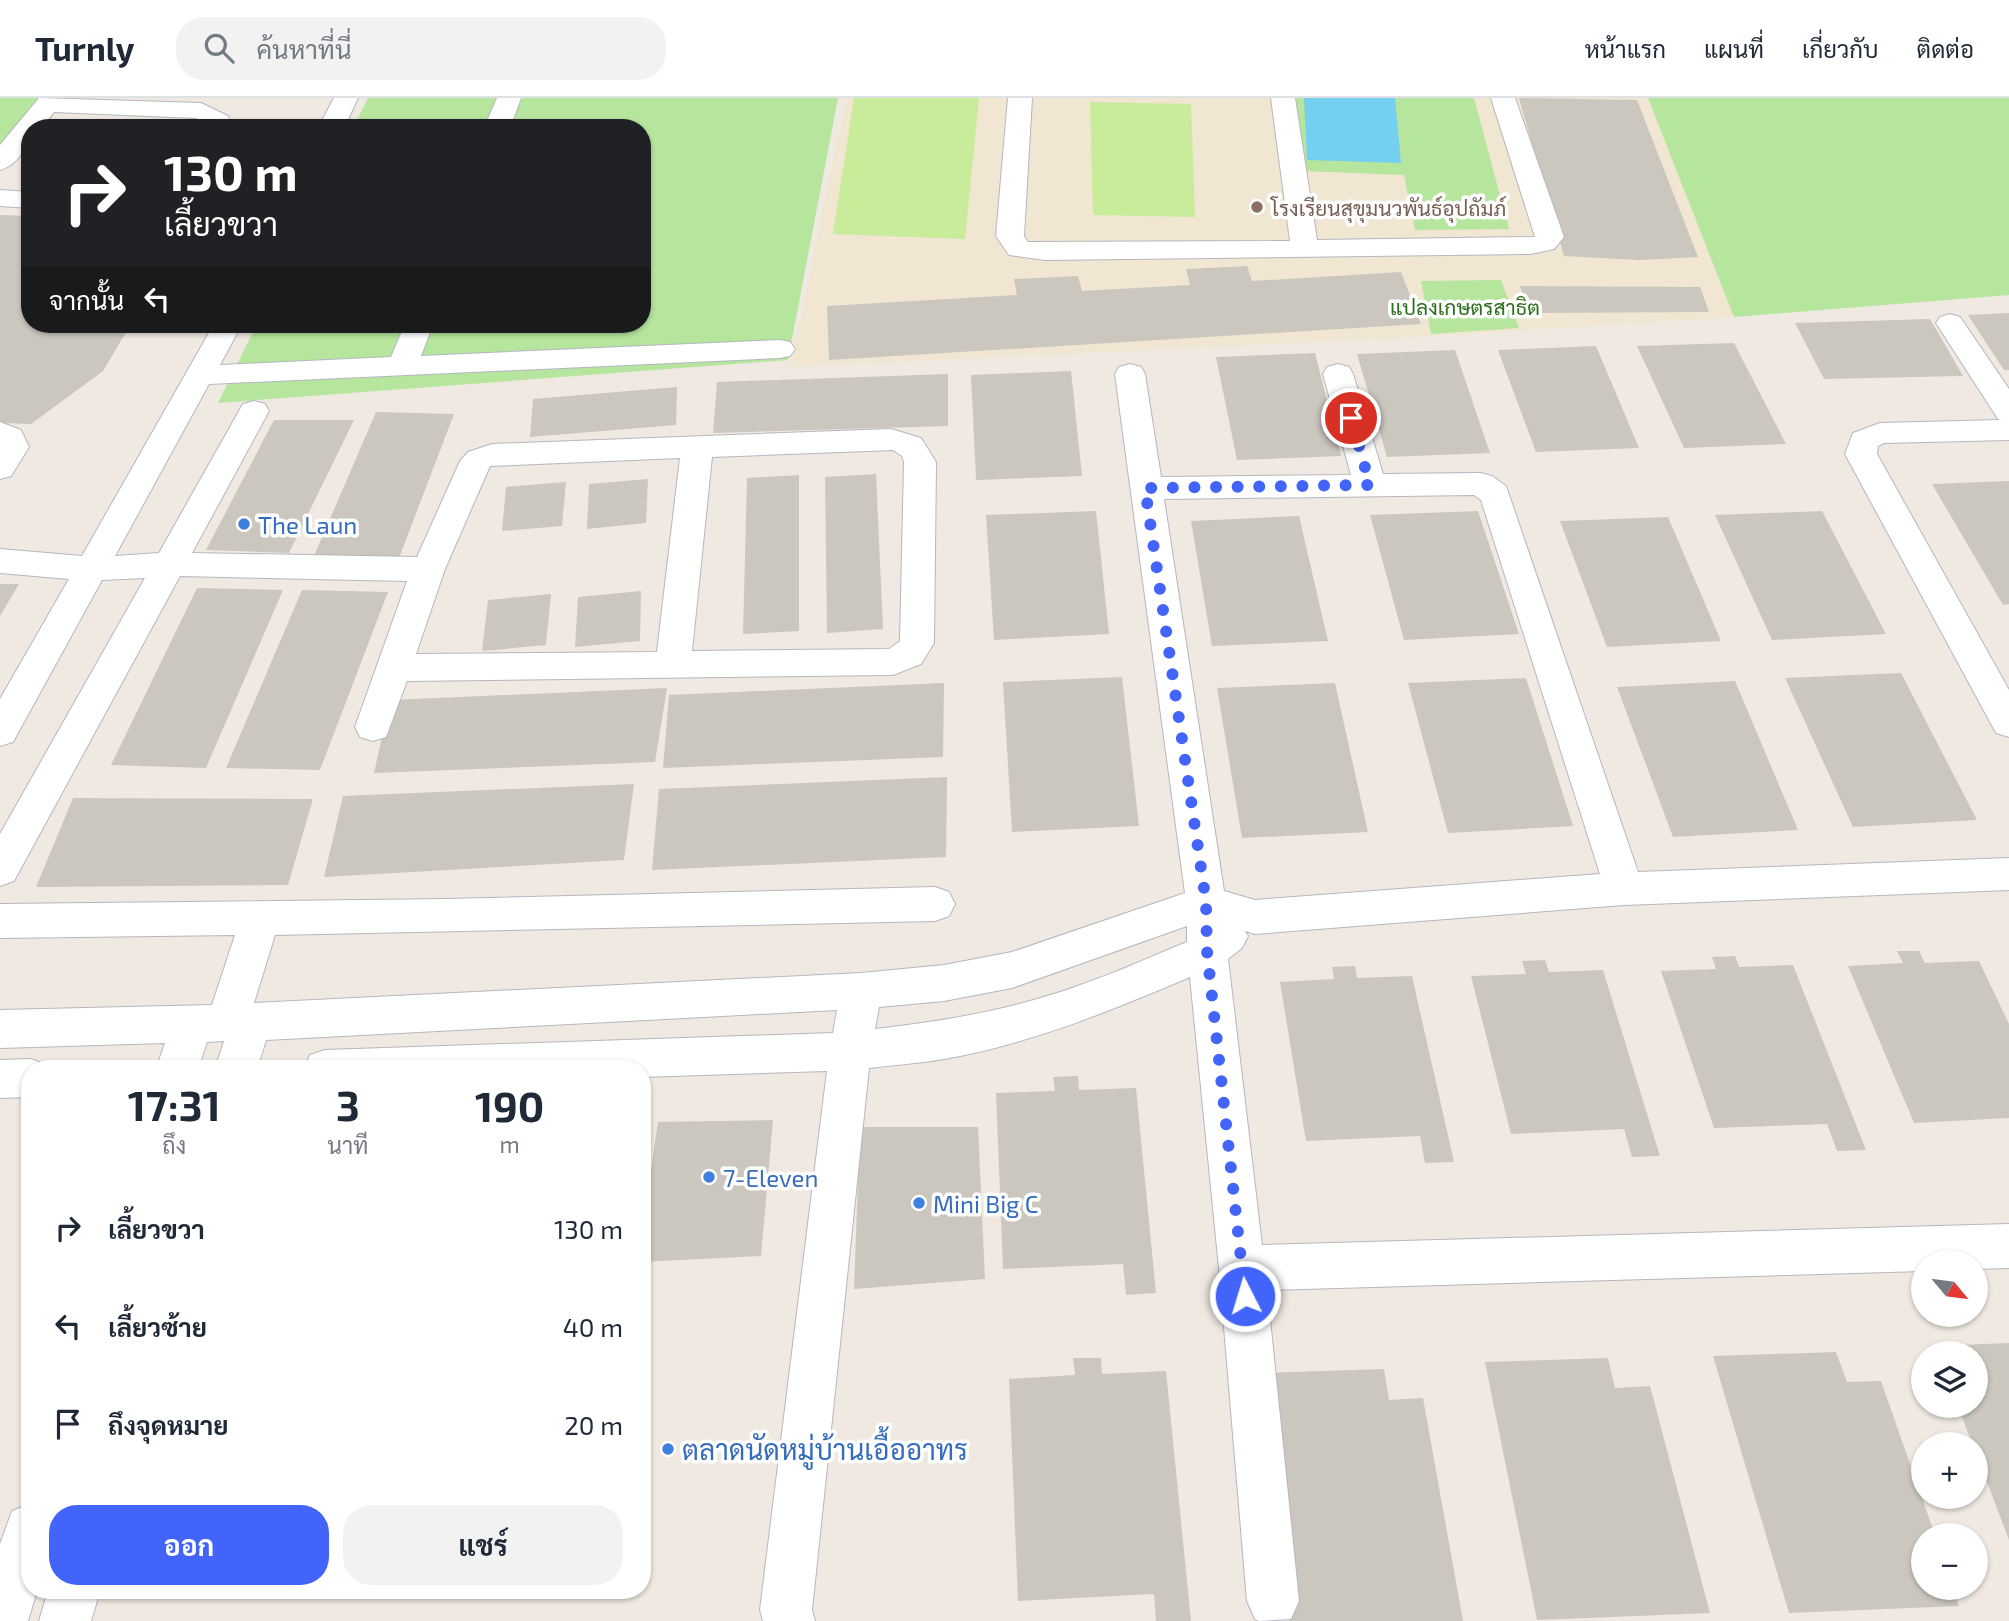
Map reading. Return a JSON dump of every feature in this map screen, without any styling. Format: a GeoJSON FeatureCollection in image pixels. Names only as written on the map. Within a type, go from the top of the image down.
{"type":"FeatureCollection","features":[{"type":"Feature","properties":{"kind":"street"},"geometry":{"type":"LineString","coordinates":[[336,119],[346,98]]}},
{"type":"Feature","properties":{"kind":"street"},"geometry":{"type":"LineString","coordinates":[[501,119],[509,98]]}},
{"type":"Feature","properties":{"kind":"street"},"geometry":{"type":"LineString","coordinates":[[1020,98],[1010,236],[1019,249],[1045,252],[1531,246],[1544,243],[1550,237],[1503,98]]}},
{"type":"Feature","properties":{"kind":"street"},"geometry":{"type":"LineString","coordinates":[[1283,98],[1305,249]]}},
{"type":"Feature","properties":{"kind":"street"},"geometry":{"type":"LineString","coordinates":[[36,119],[51,101],[127,118],[201,111],[215,119]]}},
{"type":"Feature","properties":{"kind":"street"},"geometry":{"type":"LineString","coordinates":[[0,162],[21,137]]}},
{"type":"Feature","properties":{"kind":"street"},"geometry":{"type":"LineString","coordinates":[[0,198],[21,199]]}},
{"type":"Feature","properties":{"kind":"street"},"geometry":{"type":"LineString","coordinates":[[1950,323],[2009,412]]}},
{"type":"Feature","properties":{"kind":"street"},"geometry":{"type":"LineString","coordinates":[[0,732],[94,569],[223,333]]}},
{"type":"Feature","properties":{"kind":"street"},"geometry":{"type":"LineString","coordinates":[[402,366],[415,333]]}},
{"type":"Feature","properties":{"kind":"street"},"geometry":{"type":"LineString","coordinates":[[202,375],[287,369],[780,349]]}},
{"type":"Feature","properties":{"kind":"street"},"geometry":{"type":"LineString","coordinates":[[1130,374],[1206,902],[1207,951],[1242,1268],[1273,1601]]}},
{"type":"Feature","properties":{"kind":"street"},"geometry":{"type":"LineString","coordinates":[[1338,374],[1370,485]]}},
{"type":"Feature","properties":{"kind":"street"},"geometry":{"type":"LineString","coordinates":[[0,870],[254,411]]}},
{"type":"Feature","properties":{"kind":"street"},"geometry":{"type":"LineString","coordinates":[[2009,430],[1880,433],[1864,440],[1861,454],[2009,723]]}},
{"type":"Feature","properties":{"kind":"street"},"geometry":{"type":"LineString","coordinates":[[0,432],[10,437],[13,447],[0,468]]}},
{"type":"Feature","properties":{"kind":"street"},"geometry":{"type":"LineString","coordinates":[[373,727],[393,668],[428,569],[471,469],[479,458],[492,455],[891,439],[907,442],[916,451],[920,462],[917,643],[909,655],[893,662],[393,668]]}},
{"type":"Feature","properties":{"kind":"street"},"geometry":{"type":"LineString","coordinates":[[673,665],[697,447]]}},
{"type":"Feature","properties":{"kind":"street"},"geometry":{"type":"LineString","coordinates":[[1145,488],[1481,484],[1495,495],[1624,889]]}},
{"type":"Feature","properties":{"kind":"street"},"geometry":{"type":"LineString","coordinates":[[0,561],[94,569],[170,564],[428,569]]}},
{"type":"Feature","properties":{"kind":"street"},"geometry":{"type":"LineString","coordinates":[[0,1028],[224,1023],[861,992],[1012,970],[1206,902],[1255,917],[1624,889],[2009,873]]}},
{"type":"Feature","properties":{"kind":"street"},"geometry":{"type":"LineString","coordinates":[[0,921],[935,904]]}},
{"type":"Feature","properties":{"kind":"street"},"geometry":{"type":"LineString","coordinates":[[577,1060],[850,1051],[945,1040],[1018,1023],[1088,1001],[1207,951],[1255,917]]}},
{"type":"Feature","properties":{"kind":"street"},"geometry":{"type":"LineString","coordinates":[[186,1060],[224,1023],[260,918]]}},
{"type":"Feature","properties":{"kind":"street"},"geometry":{"type":"LineString","coordinates":[[789,1621],[786,1610],[850,1051],[861,992]]}},
{"type":"Feature","properties":{"kind":"street"},"geometry":{"type":"LineString","coordinates":[[456,1060],[466,1012]]}},
{"type":"Feature","properties":{"kind":"street"},"geometry":{"type":"LineString","coordinates":[[224,1023],[234,1060]]}},
{"type":"Feature","properties":{"kind":"street"},"geometry":{"type":"LineString","coordinates":[[0,1079],[21,1078]]}},
{"type":"Feature","properties":{"kind":"street"},"geometry":{"type":"LineString","coordinates":[[1242,1268],[2009,1246]]}},
{"type":"Feature","properties":{"kind":"street"},"geometry":{"type":"LineString","coordinates":[[2,1621],[21,1559]]}},
{"type":"Feature","properties":{"kind":"street"},"geometry":{"type":"LineString","coordinates":[[65,1621],[72,1599]]}},
{"type":"Feature","properties":{"kind":"shaded area","name":"โรงเรียนสุขุมนวพันธ์อุปถัมภ์"},"geometry":{"type":"Polygon","coordinates":[[[846,98],[1648,98],[1734,317],[1402,338],[790,367],[846,98]]]}},
{"type":"Feature","properties":{"kind":"green space"},"geometry":{"type":"Polygon","coordinates":[[[0,98],[48,98],[31,119],[21,119],[21,132],[0,158],[0,98]]]}},
{"type":"Feature","properties":{"kind":"green space"},"geometry":{"type":"Polygon","coordinates":[[[368,98],[838,98],[788,360],[218,403],[253,333],[651,333],[651,119],[358,119],[368,98]]]}},
{"type":"Feature","properties":{"kind":"green space"},"geometry":{"type":"Polygon","coordinates":[[[854,98],[979,98],[965,239],[833,234],[854,98]]]}},
{"type":"Feature","properties":{"kind":"green space"},"geometry":{"type":"Polygon","coordinates":[[[1295,98],[1474,98],[1509,229],[1415,230],[1404,175],[1303,171],[1295,98]]]}},
{"type":"Feature","properties":{"kind":"green space"},"geometry":{"type":"Polygon","coordinates":[[[1648,98],[2009,98],[2009,295],[1734,317],[1648,98]]]}},
{"type":"Feature","properties":{"kind":"green space"},"geometry":{"type":"Polygon","coordinates":[[[1090,102],[1191,104],[1195,217],[1093,215],[1090,102]]]}},
{"type":"Feature","properties":{"kind":"green space","name":"แปลงเกษตรสาธิต"},"geometry":{"type":"Polygon","coordinates":[[[1501,280],[1519,328],[1431,334],[1421,281],[1501,280]]]}},
{"type":"Feature","properties":{"kind":"water"},"geometry":{"type":"Polygon","coordinates":[[[1304,98],[1395,98],[1401,163],[1307,160],[1304,98]]]}},
{"type":"Feature","properties":{"kind":"building"},"geometry":{"type":"Polygon","coordinates":[[[1519,98],[1637,100],[1698,257],[1638,260],[1564,256],[1519,98]]]}},
{"type":"Feature","properties":{"kind":"building"},"geometry":{"type":"Polygon","coordinates":[[[0,215],[21,216],[21,333],[126,333],[103,371],[31,424],[0,423],[0,215]]]}},
{"type":"Feature","properties":{"kind":"building"},"geometry":{"type":"Polygon","coordinates":[[[1247,266],[1252,281],[1401,272],[1421,324],[829,360],[827,306],[1017,295],[1014,279],[1078,276],[1082,291],[1190,285],[1186,269],[1247,266]]]}},
{"type":"Feature","properties":{"kind":"building"},"geometry":{"type":"Polygon","coordinates":[[[1520,286],[1700,287],[1709,312],[1529,313],[1520,286]]]}},
{"type":"Feature","properties":{"kind":"building"},"geometry":{"type":"Polygon","coordinates":[[[2009,313],[2009,370],[2004,370],[1968,315],[2009,313]]]}},
{"type":"Feature","properties":{"kind":"building"},"geometry":{"type":"Polygon","coordinates":[[[1930,319],[1963,376],[1824,379],[1795,323],[1930,319]]]}},
{"type":"Feature","properties":{"kind":"building"},"geometry":{"type":"Polygon","coordinates":[[[1734,343],[1786,444],[1684,448],[1637,346],[1734,343]]]}},
{"type":"Feature","properties":{"kind":"building"},"geometry":{"type":"Polygon","coordinates":[[[1596,346],[1639,448],[1536,452],[1498,350],[1596,346]]]}},
{"type":"Feature","properties":{"kind":"building"},"geometry":{"type":"Polygon","coordinates":[[[1455,350],[1490,453],[1387,457],[1357,354],[1455,350]]]}},
{"type":"Feature","properties":{"kind":"building"},"geometry":{"type":"Polygon","coordinates":[[[1315,353],[1341,456],[1237,460],[1216,357],[1315,353]]]}},
{"type":"Feature","properties":{"kind":"building"},"geometry":{"type":"Polygon","coordinates":[[[1071,371],[1082,476],[976,480],[971,375],[1071,371]]]}},
{"type":"Feature","properties":{"kind":"building"},"geometry":{"type":"Polygon","coordinates":[[[948,374],[948,426],[713,433],[717,382],[948,374]]]}},
{"type":"Feature","properties":{"kind":"building"},"geometry":{"type":"Polygon","coordinates":[[[677,387],[676,425],[530,437],[533,399],[677,387]]]}},
{"type":"Feature","properties":{"kind":"building"},"geometry":{"type":"Polygon","coordinates":[[[376,412],[454,414],[399,558],[314,556],[376,412]]]}},
{"type":"Feature","properties":{"kind":"building"},"geometry":{"type":"Polygon","coordinates":[[[274,420],[354,420],[289,553],[206,550],[274,420]]]}},
{"type":"Feature","properties":{"kind":"building"},"geometry":{"type":"Polygon","coordinates":[[[876,474],[883,629],[827,633],[825,477],[876,474]]]}},
{"type":"Feature","properties":{"kind":"building"},"geometry":{"type":"Polygon","coordinates":[[[799,475],[799,631],[743,634],[747,478],[799,475]]]}},
{"type":"Feature","properties":{"kind":"building"},"geometry":{"type":"Polygon","coordinates":[[[648,479],[646,523],[587,529],[589,484],[648,479]]]}},
{"type":"Feature","properties":{"kind":"building"},"geometry":{"type":"Polygon","coordinates":[[[2009,481],[2009,604],[2003,605],[1932,484],[2009,481]]]}},
{"type":"Feature","properties":{"kind":"building"},"geometry":{"type":"Polygon","coordinates":[[[566,482],[562,526],[502,531],[506,487],[566,482]]]}},
{"type":"Feature","properties":{"kind":"building"},"geometry":{"type":"Polygon","coordinates":[[[1096,511],[1109,634],[994,640],[986,515],[1096,511]]]}},
{"type":"Feature","properties":{"kind":"building"},"geometry":{"type":"Polygon","coordinates":[[[1478,511],[1519,634],[1404,640],[1370,515],[1478,511]]]}},
{"type":"Feature","properties":{"kind":"building"},"geometry":{"type":"Polygon","coordinates":[[[1822,511],[1886,634],[1772,640],[1715,515],[1822,511]]]}},
{"type":"Feature","properties":{"kind":"building"},"geometry":{"type":"Polygon","coordinates":[[[1299,516],[1328,641],[1212,646],[1191,521],[1299,516]]]}},
{"type":"Feature","properties":{"kind":"building"},"geometry":{"type":"Polygon","coordinates":[[[1668,517],[1721,641],[1607,647],[1560,521],[1668,517]]]}},
{"type":"Feature","properties":{"kind":"building"},"geometry":{"type":"Polygon","coordinates":[[[0,584],[19,584],[0,616],[0,584]]]}},
{"type":"Feature","properties":{"kind":"building"},"geometry":{"type":"Polygon","coordinates":[[[197,588],[283,590],[206,768],[111,765],[197,588]]]}},
{"type":"Feature","properties":{"kind":"building"},"geometry":{"type":"Polygon","coordinates":[[[302,590],[388,592],[320,770],[226,768],[302,590]]]}},
{"type":"Feature","properties":{"kind":"building"},"geometry":{"type":"Polygon","coordinates":[[[641,591],[640,641],[575,647],[578,597],[641,591]]]}},
{"type":"Feature","properties":{"kind":"building"},"geometry":{"type":"Polygon","coordinates":[[[551,594],[546,645],[482,651],[488,600],[551,594]]]}},
{"type":"Feature","properties":{"kind":"building"},"geometry":{"type":"Polygon","coordinates":[[[1901,673],[1977,820],[1853,827],[1785,678],[1901,673]]]}},
{"type":"Feature","properties":{"kind":"building"},"geometry":{"type":"Polygon","coordinates":[[[1122,677],[1139,826],[1012,832],[1003,682],[1122,677]]]}},
{"type":"Feature","properties":{"kind":"building"},"geometry":{"type":"Polygon","coordinates":[[[1526,678],[1573,826],[1448,833],[1408,683],[1526,678]]]}},
{"type":"Feature","properties":{"kind":"building"},"geometry":{"type":"Polygon","coordinates":[[[1735,681],[1798,830],[1673,837],[1617,687],[1735,681]]]}},
{"type":"Feature","properties":{"kind":"building"},"geometry":{"type":"Polygon","coordinates":[[[944,683],[943,757],[663,768],[669,695],[944,683]]]}},
{"type":"Feature","properties":{"kind":"building"},"geometry":{"type":"Polygon","coordinates":[[[1335,683],[1368,832],[1242,838],[1217,688],[1335,683]]]}},
{"type":"Feature","properties":{"kind":"building"},"geometry":{"type":"Polygon","coordinates":[[[667,688],[655,762],[374,773],[390,700],[667,688]]]}},
{"type":"Feature","properties":{"kind":"building"},"geometry":{"type":"Polygon","coordinates":[[[947,777],[946,857],[652,870],[659,789],[947,777]]]}},
{"type":"Feature","properties":{"kind":"building"},"geometry":{"type":"Polygon","coordinates":[[[634,784],[624,860],[324,877],[343,796],[634,784]]]}},
{"type":"Feature","properties":{"kind":"building"},"geometry":{"type":"Polygon","coordinates":[[[73,798],[313,799],[288,885],[36,887],[73,798]]]}},
{"type":"Feature","properties":{"kind":"building"},"geometry":{"type":"Polygon","coordinates":[[[1897,951],[1919,951],[1925,963],[1979,961],[2009,1024],[2009,1118],[1914,1123],[1848,966],[1903,963],[1897,951]]]}},
{"type":"Feature","properties":{"kind":"building"},"geometry":{"type":"Polygon","coordinates":[[[1735,956],[1739,967],[1793,965],[1866,1150],[1837,1151],[1827,1124],[1714,1128],[1661,971],[1716,969],[1712,957],[1735,956]]]}},
{"type":"Feature","properties":{"kind":"building"},"geometry":{"type":"Polygon","coordinates":[[[1545,960],[1549,972],[1603,970],[1660,1156],[1632,1157],[1624,1129],[1511,1134],[1471,976],[1526,974],[1522,961],[1545,960]]]}},
{"type":"Feature","properties":{"kind":"building"},"geometry":{"type":"Polygon","coordinates":[[[1355,966],[1357,978],[1412,976],[1454,1162],[1425,1163],[1420,1136],[1306,1141],[1280,982],[1334,979],[1332,967],[1355,966]]]}},
{"type":"Feature","properties":{"kind":"building"},"geometry":{"type":"Polygon","coordinates":[[[1078,1076],[1079,1090],[1136,1088],[1156,1293],[1126,1295],[1123,1264],[1003,1269],[996,1093],[1055,1091],[1053,1077],[1078,1076]]]}},
{"type":"Feature","properties":{"kind":"building","name":"7-Eleven"},"geometry":{"type":"Polygon","coordinates":[[[773,1120],[761,1256],[651,1262],[651,1170],[658,1122],[773,1120]]]}},
{"type":"Feature","properties":{"kind":"building","name":"Mini Big C"},"geometry":{"type":"Polygon","coordinates":[[[860,1127],[978,1127],[985,1279],[854,1289],[860,1127]]]}},
{"type":"Feature","properties":{"kind":"building"},"geometry":{"type":"Polygon","coordinates":[[[2009,1343],[2009,1540],[1988,1485],[1988,1432],[1968,1432],[1963,1418],[1988,1418],[1988,1344],[2009,1343]]]}},
{"type":"Feature","properties":{"kind":"building"},"geometry":{"type":"Polygon","coordinates":[[[1836,1352],[1847,1382],[1881,1381],[1911,1467],[1911,1509],[1926,1509],[1931,1523],[1911,1523],[1911,1600],[1957,1600],[1959,1606],[1789,1613],[1713,1356],[1836,1352]]]}},
{"type":"Feature","properties":{"kind":"building"},"geometry":{"type":"Polygon","coordinates":[[[1073,1358],[1101,1358],[1102,1374],[1166,1371],[1191,1621],[1156,1621],[1154,1594],[1018,1601],[1009,1379],[1075,1375],[1073,1358]]]}},
{"type":"Feature","properties":{"kind":"building"},"geometry":{"type":"Polygon","coordinates":[[[1608,1358],[1615,1388],[1650,1386],[1710,1613],[1537,1620],[1485,1362],[1608,1358]]]}},
{"type":"Feature","properties":{"kind":"building"},"geometry":{"type":"Polygon","coordinates":[[[1384,1369],[1389,1400],[1423,1398],[1463,1621],[1289,1621],[1259,1373],[1384,1369]]]}},
{"type":"Feature","properties":{"kind":"place","name":"โรงเรียนสุขุมนวพันธ์อุปถัมภ์"},"geometry":{"type":"Point","coordinates":[1257,207]}},
{"type":"Feature","properties":{"kind":"place","name":"The Laun"},"geometry":{"type":"Point","coordinates":[244,524]}},
{"type":"Feature","properties":{"kind":"place","name":"7-Eleven"},"geometry":{"type":"Point","coordinates":[709,1177]}},
{"type":"Feature","properties":{"kind":"place","name":"Mini Big C"},"geometry":{"type":"Point","coordinates":[919,1203]}},
{"type":"Feature","properties":{"kind":"place","name":"ตลาดนัดหมู่บ้านเอื้ออาทร"},"geometry":{"type":"Point","coordinates":[668,1449]}},
{"type":"Feature","properties":{"kind":"route"},"geometry":{"type":"LineString","coordinates":[[1245,1296],[1207,951],[1206,902],[1145,488],[1370,485],[1351,418]]}}]}
